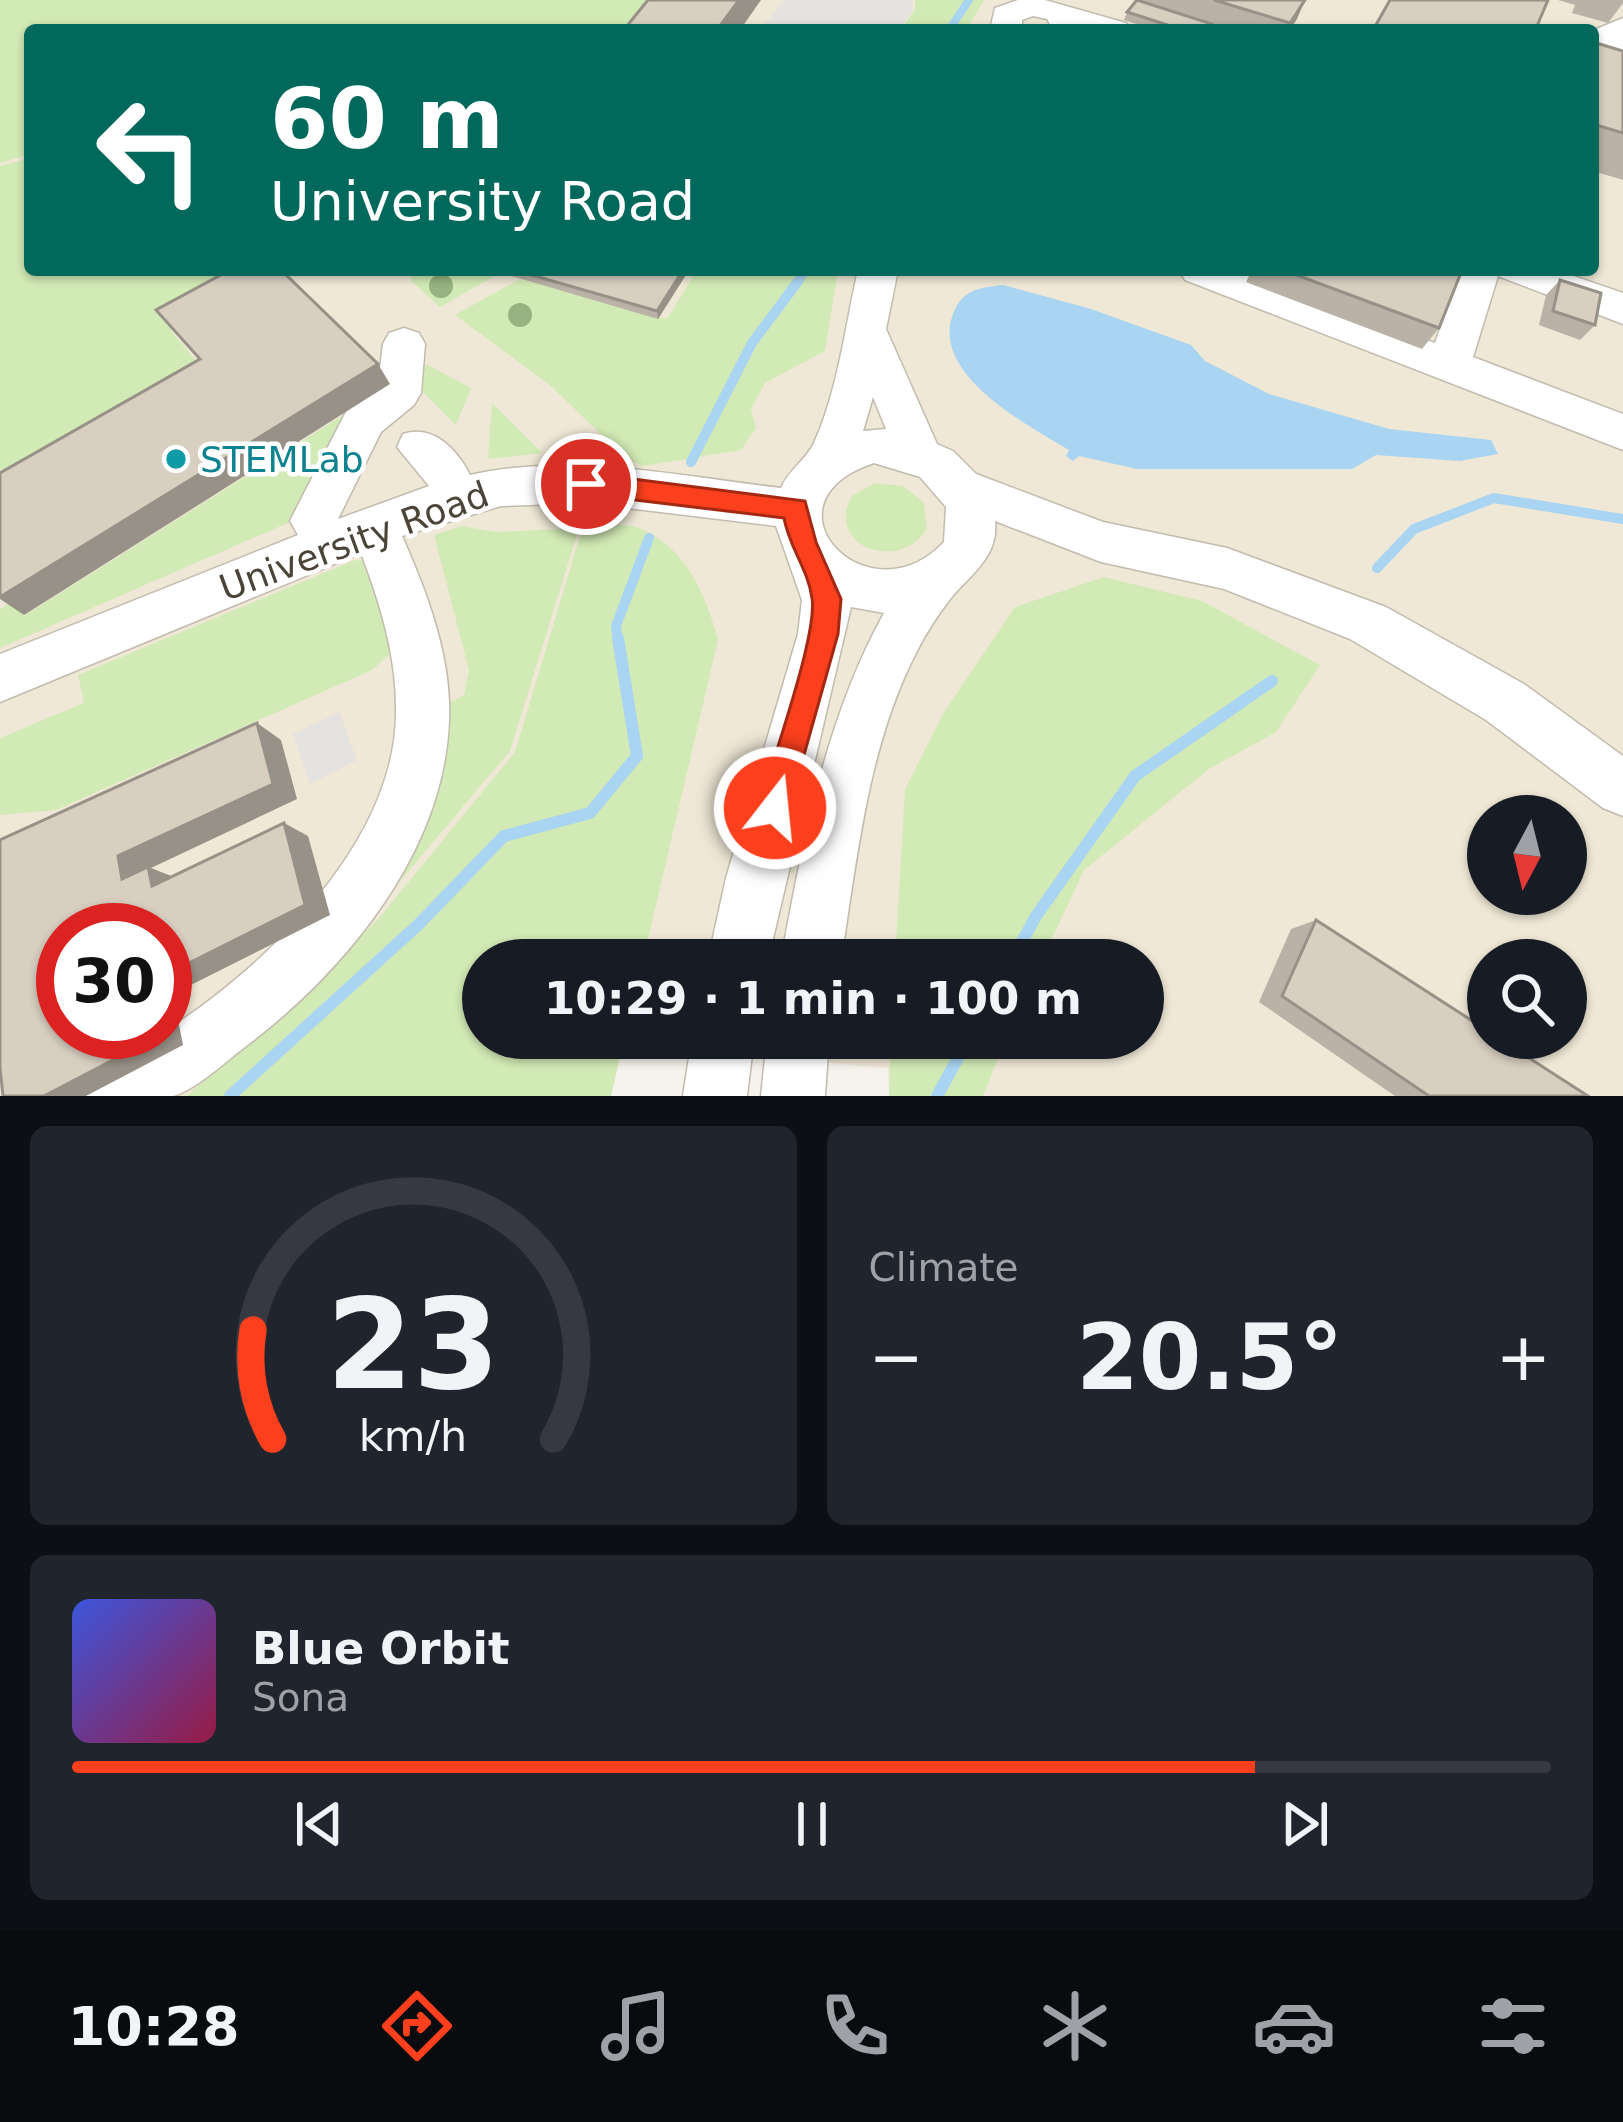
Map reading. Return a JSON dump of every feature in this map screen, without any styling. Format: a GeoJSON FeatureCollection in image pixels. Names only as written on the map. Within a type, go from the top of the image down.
{"type":"FeatureCollection","features":[{"type":"Feature","properties":{"kind":"street"},"geometry":{"type":"LineString","coordinates":[[1028,16],[1077,24]]}},
{"type":"Feature","properties":{"kind":"street"},"geometry":{"type":"LineString","coordinates":[[1623,28],[1605,37],[1623,59]]}},
{"type":"Feature","properties":{"kind":"street"},"geometry":{"type":"LineString","coordinates":[[832,457],[877,276]]}},
{"type":"Feature","properties":{"kind":"street"},"geometry":{"type":"LineString","coordinates":[[1214,276],[1623,432]]}},
{"type":"Feature","properties":{"kind":"street"},"geometry":{"type":"LineString","coordinates":[[1449,366],[1478,276]]}},
{"type":"Feature","properties":{"kind":"street"},"geometry":{"type":"LineString","coordinates":[[1531,276],[1623,309]]}},
{"type":"Feature","properties":{"kind":"street"},"geometry":{"type":"LineString","coordinates":[[866,330],[918,452]]}},
{"type":"Feature","properties":{"kind":"street"},"geometry":{"type":"LineString","coordinates":[[314,521],[364,420],[409,438],[398,393],[404,344]]}},
{"type":"Feature","properties":{"kind":"street"},"geometry":{"type":"LineString","coordinates":[[742,939],[824,634],[827,599],[803,546],[796,508],[801,488],[832,457],[874,445],[918,452],[952,473],[963,489],[971,511],[970,533],[950,567],[913,605],[893,643],[855,752],[815,939]]}},
{"type":"Feature","properties":{"kind":"street","name":"University Road"},"geometry":{"type":"LineString","coordinates":[[0,679],[374,526],[443,501],[501,488],[586,484],[796,508]]}},
{"type":"Feature","properties":{"kind":"street"},"geometry":{"type":"LineString","coordinates":[[963,489],[1101,542],[1227,569],[1368,623],[1505,702],[1623,789]]}},
{"type":"Feature","properties":{"kind":"street"},"geometry":{"type":"LineString","coordinates":[[114,1096],[203,1043],[275,986],[345,915],[392,836],[416,767],[423,713],[416,657],[374,526]]}},
{"type":"Feature","properties":{"kind":"street"},"geometry":{"type":"LineString","coordinates":[[814,563],[860,589],[901,590],[998,546],[1101,542]]}},
{"type":"Feature","properties":{"kind":"street"},"geometry":{"type":"LineString","coordinates":[[715,1096],[720,1059]]}},
{"type":"Feature","properties":{"kind":"street"},"geometry":{"type":"LineString","coordinates":[[793,1096],[796,1059]]}},
{"type":"Feature","properties":{"kind":"shaded area"},"geometry":{"type":"Polygon","coordinates":[[[0,0],[1623,0],[1623,1096],[889,1096],[888,1068],[784,1059],[1164,1059],[1164,939],[462,939],[462,1059],[620,1059],[611,1096],[0,1096],[0,0]]]}},
{"type":"Feature","properties":{"kind":"shaded area"},"geometry":{"type":"Polygon","coordinates":[[[784,0],[912,0],[913,10],[903,24],[765,24],[784,0]]]}},
{"type":"Feature","properties":{"kind":"shaded area"},"geometry":{"type":"Polygon","coordinates":[[[339,712],[357,760],[310,784],[293,734],[339,712]]]}},
{"type":"Feature","properties":{"kind":"green space"},"geometry":{"type":"Polygon","coordinates":[[[0,0],[670,0],[652,24],[24,24],[24,156],[0,163],[0,0]]]}},
{"type":"Feature","properties":{"kind":"green space"},"geometry":{"type":"Polygon","coordinates":[[[915,0],[984,0],[970,24],[905,24],[915,0]]]}},
{"type":"Feature","properties":{"kind":"green space"},"geometry":{"type":"Polygon","coordinates":[[[24,160],[24,276],[265,276],[170,330],[204,370],[5,486],[0,467],[0,166],[24,160]]]}},
{"type":"Feature","properties":{"kind":"green space"},"geometry":{"type":"Polygon","coordinates":[[[411,276],[495,276],[440,307],[411,281],[411,276]]]}},
{"type":"Feature","properties":{"kind":"green space"},"geometry":{"type":"Polygon","coordinates":[[[693,276],[837,276],[825,351],[765,383],[751,409],[756,428],[741,450],[644,466],[627,460],[551,386],[455,315],[520,279],[667,319],[693,276]]]}},
{"type":"Feature","properties":{"kind":"green space"},"geometry":{"type":"Polygon","coordinates":[[[426,364],[471,388],[456,425],[412,381],[426,364]]]}},
{"type":"Feature","properties":{"kind":"green space"},"geometry":{"type":"Polygon","coordinates":[[[492,403],[542,453],[488,459],[492,403]]]}},
{"type":"Feature","properties":{"kind":"green space"},"geometry":{"type":"Polygon","coordinates":[[[345,414],[297,519],[0,648],[0,609],[14,601],[24,616],[345,414]]]}},
{"type":"Feature","properties":{"kind":"green space"},"geometry":{"type":"Polygon","coordinates":[[[875,483],[903,486],[924,503],[927,528],[901,550],[869,548],[848,529],[846,514],[852,496],[875,483]]]}},
{"type":"Feature","properties":{"kind":"green space"},"geometry":{"type":"Polygon","coordinates":[[[462,526],[496,532],[579,528],[510,751],[384,900],[440,697],[451,702],[464,695],[469,670],[434,535],[462,526]]]}},
{"type":"Feature","properties":{"kind":"green space"},"geometry":{"type":"Polygon","coordinates":[[[583,526],[633,526],[655,536],[692,574],[718,640],[648,939],[462,939],[462,1059],[619,1059],[611,1096],[187,1096],[375,923],[515,752],[583,526]]]}},
{"type":"Feature","properties":{"kind":"green space"},"geometry":{"type":"Polygon","coordinates":[[[355,560],[366,561],[393,651],[372,670],[56,810],[0,815],[0,738],[84,703],[78,675],[355,560]]]}},
{"type":"Feature","properties":{"kind":"green space"},"geometry":{"type":"Polygon","coordinates":[[[1104,577],[1202,601],[1320,665],[1276,732],[1209,769],[1084,870],[1052,939],[896,939],[905,789],[943,714],[1015,607],[1104,577]]]}},
{"type":"Feature","properties":{"kind":"green space"},"geometry":{"type":"Polygon","coordinates":[[[890,1059],[998,1059],[983,1096],[889,1096],[890,1059]]]}},
{"type":"Feature","properties":{"kind":"water"},"geometry":{"type":"Polygon","coordinates":[[[1003,285],[1091,309],[1191,345],[1205,361],[1269,394],[1389,429],[1491,440],[1498,454],[1460,461],[1376,455],[1352,469],[1137,469],[1079,456],[1073,461],[1066,456],[1069,450],[988,397],[957,359],[950,339],[952,317],[960,301],[971,292],[1003,285]]]}},
{"type":"Feature","properties":{"kind":"building"},"geometry":{"type":"Polygon","coordinates":[[[648,0],[739,0],[721,24],[628,24],[648,0]]]}},
{"type":"Feature","properties":{"kind":"building"},"geometry":{"type":"Polygon","coordinates":[[[1137,0],[1212,24],[1164,24],[1127,12],[1137,0]]]}},
{"type":"Feature","properties":{"kind":"building"},"geometry":{"type":"Polygon","coordinates":[[[1214,0],[1305,0],[1290,23],[1214,0]]]}},
{"type":"Feature","properties":{"kind":"building"},"geometry":{"type":"Polygon","coordinates":[[[1390,0],[1548,0],[1538,24],[1376,24],[1390,0]]]}},
{"type":"Feature","properties":{"kind":"building"},"geometry":{"type":"Polygon","coordinates":[[[1599,44],[1623,51],[1623,133],[1599,126],[1599,44]]]}},
{"type":"Feature","properties":{"kind":"building","name":"STEMLab"},"geometry":{"type":"Polygon","coordinates":[[[219,276],[287,276],[378,364],[0,597],[0,473],[200,359],[156,310],[219,276]]]}},
{"type":"Feature","properties":{"kind":"building"},"geometry":{"type":"Polygon","coordinates":[[[535,276],[679,276],[657,311],[535,276]]]}},
{"type":"Feature","properties":{"kind":"building"},"geometry":{"type":"Polygon","coordinates":[[[1299,276],[1460,276],[1439,328],[1299,276]]]}},
{"type":"Feature","properties":{"kind":"building"},"geometry":{"type":"Polygon","coordinates":[[[1560,280],[1601,293],[1595,325],[1553,311],[1560,280]]]}},
{"type":"Feature","properties":{"kind":"building"},"geometry":{"type":"Polygon","coordinates":[[[257,723],[273,784],[118,856],[122,879],[148,867],[152,886],[284,823],[305,905],[192,962],[192,903],[36,903],[36,1059],[115,1059],[44,1096],[3,1096],[0,840],[257,723]]]}},
{"type":"Feature","properties":{"kind":"building"},"geometry":{"type":"Polygon","coordinates":[[[803,803],[824,808],[816,844],[794,839],[803,803]]]}},
{"type":"Feature","properties":{"kind":"building"},"geometry":{"type":"Polygon","coordinates":[[[1316,920],[1467,1017],[1467,1059],[1531,1059],[1588,1096],[1429,1096],[1282,996],[1316,920]]]}},
{"type":"Feature","properties":{"kind":"waterway"},"geometry":{"type":"LineString","coordinates":[[953,24],[969,0]]}},
{"type":"Feature","properties":{"kind":"waterway"},"geometry":{"type":"LineString","coordinates":[[797,283],[802,276]]}},
{"type":"Feature","properties":{"kind":"waterway"},"geometry":{"type":"LineString","coordinates":[[691,462],[752,343],[799,280]]}},
{"type":"Feature","properties":{"kind":"waterway"},"geometry":{"type":"LineString","coordinates":[[1377,568],[1414,529],[1494,498],[1623,519]]}},
{"type":"Feature","properties":{"kind":"waterway"},"geometry":{"type":"LineString","coordinates":[[618,641],[616,626],[649,538]]}},
{"type":"Feature","properties":{"kind":"waterway"},"geometry":{"type":"LineString","coordinates":[[230,1096],[418,925],[504,836],[590,813],[637,756],[618,638]]}},
{"type":"Feature","properties":{"kind":"waterway"},"geometry":{"type":"LineString","coordinates":[[1023,939],[1135,776],[1272,681]]}},
{"type":"Feature","properties":{"kind":"waterway"},"geometry":{"type":"LineString","coordinates":[[937,1096],[957,1059]]}},
{"type":"Feature","properties":{"kind":"place","name":"STEMLab"},"geometry":{"type":"Point","coordinates":[176,459]}},
{"type":"Feature","properties":{"kind":"route"},"geometry":{"type":"LineString","coordinates":[[586,484],[796,508],[796,527],[827,599],[824,634],[775,808]]}}]}
